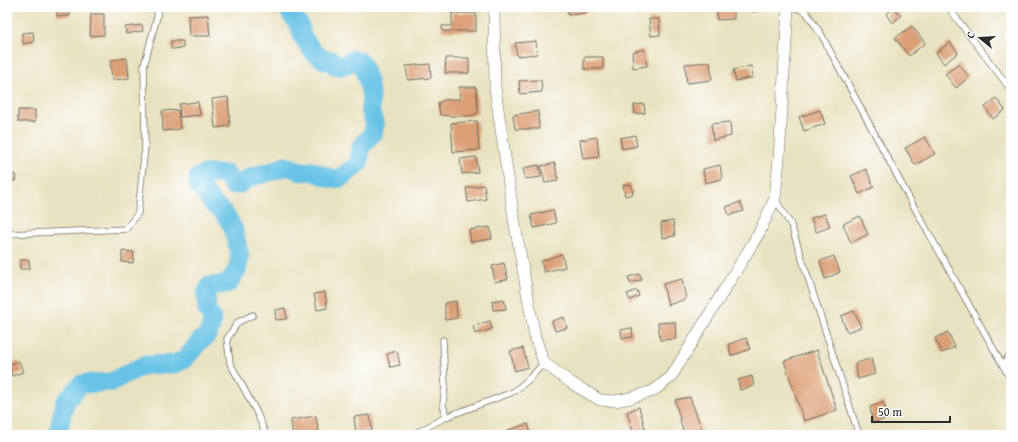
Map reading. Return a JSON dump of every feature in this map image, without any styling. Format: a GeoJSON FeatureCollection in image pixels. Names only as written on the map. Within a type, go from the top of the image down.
{"type":"FeatureCollection","features":[{"type":"Feature","properties":{"kind":"street"},"geometry":{"type":"LineString","coordinates":[[494,7],[495,88],[514,219],[534,337],[544,363],[573,384],[600,400],[615,401],[653,391],[671,377],[759,233],[775,198],[779,159],[788,7]]}},
{"type":"Feature","properties":{"kind":"lane"},"geometry":{"type":"LineString","coordinates":[[7,234],[126,229],[138,213],[145,147],[144,66],[157,17],[158,7]]}},
{"type":"Feature","properties":{"kind":"lane"},"geometry":{"type":"LineString","coordinates":[[794,7],[806,12],[821,34],[908,196],[1011,380]]}},
{"type":"Feature","properties":{"kind":"lane"},"geometry":{"type":"LineString","coordinates":[[948,7],[1011,90]]}},
{"type":"Feature","properties":{"kind":"lane"},"geometry":{"type":"LineString","coordinates":[[775,198],[791,225],[859,435]]}},
{"type":"Feature","properties":{"kind":"lane"},"geometry":{"type":"LineString","coordinates":[[253,315],[238,322],[227,339],[230,363],[257,413],[266,435]]}},
{"type":"Feature","properties":{"kind":"lane"},"geometry":{"type":"LineString","coordinates":[[443,340],[445,385],[443,404],[446,417]]}},
{"type":"Feature","properties":{"kind":"lane"},"geometry":{"type":"LineString","coordinates":[[1003,366],[1011,352]]}},
{"type":"Feature","properties":{"kind":"lane"},"geometry":{"type":"LineString","coordinates":[[412,435],[446,417],[513,392],[527,381],[544,363]]}},
{"type":"Feature","properties":{"kind":"building"},"geometry":{"type":"Polygon","coordinates":[[[57,7],[69,7],[70,16],[57,16],[57,7]]]}},
{"type":"Feature","properties":{"kind":"building"},"geometry":{"type":"Polygon","coordinates":[[[567,7],[586,7],[586,13],[568,15],[567,7]]]}},
{"type":"Feature","properties":{"kind":"building"},"geometry":{"type":"Polygon","coordinates":[[[751,7],[767,7],[767,9],[752,12],[751,7]]]}},
{"type":"Feature","properties":{"kind":"building"},"geometry":{"type":"Polygon","coordinates":[[[734,8],[734,19],[717,20],[717,9],[734,8]]]}},
{"type":"Feature","properties":{"kind":"building"},"geometry":{"type":"Polygon","coordinates":[[[894,8],[901,16],[892,23],[886,14],[894,8]]]}},
{"type":"Feature","properties":{"kind":"building"},"geometry":{"type":"Polygon","coordinates":[[[452,13],[476,13],[476,31],[442,31],[442,26],[452,26],[452,13]]]}},
{"type":"Feature","properties":{"kind":"building"},"geometry":{"type":"Polygon","coordinates":[[[91,14],[104,14],[104,35],[90,36],[91,14]]]}},
{"type":"Feature","properties":{"kind":"building"},"geometry":{"type":"Polygon","coordinates":[[[208,15],[210,36],[189,36],[188,16],[208,15]]]}},
{"type":"Feature","properties":{"kind":"building"},"geometry":{"type":"Polygon","coordinates":[[[649,19],[659,19],[660,35],[651,36],[649,19]]]}},
{"type":"Feature","properties":{"kind":"building"},"geometry":{"type":"Polygon","coordinates":[[[142,25],[143,31],[126,34],[125,27],[142,25]]]}},
{"type":"Feature","properties":{"kind":"building"},"geometry":{"type":"Polygon","coordinates":[[[912,26],[925,43],[909,56],[895,38],[912,26]]]}},
{"type":"Feature","properties":{"kind":"building"},"geometry":{"type":"Polygon","coordinates":[[[33,32],[34,42],[23,44],[22,33],[33,32]]]}},
{"type":"Feature","properties":{"kind":"building"},"geometry":{"type":"Polygon","coordinates":[[[171,41],[183,41],[183,48],[171,49],[171,41]]]}},
{"type":"Feature","properties":{"kind":"building"},"geometry":{"type":"Polygon","coordinates":[[[536,41],[537,54],[517,56],[515,43],[536,41]]]}},
{"type":"Feature","properties":{"kind":"building"},"geometry":{"type":"Polygon","coordinates":[[[950,42],[958,53],[944,64],[936,53],[950,42]]]}},
{"type":"Feature","properties":{"kind":"building"},"geometry":{"type":"Polygon","coordinates":[[[644,49],[647,66],[633,68],[632,52],[644,49]]]}},
{"type":"Feature","properties":{"kind":"building"},"geometry":{"type":"Polygon","coordinates":[[[584,57],[603,57],[603,69],[584,69],[584,57]]]}},
{"type":"Feature","properties":{"kind":"building"},"geometry":{"type":"Polygon","coordinates":[[[127,58],[129,78],[112,80],[110,60],[127,58]]]}},
{"type":"Feature","properties":{"kind":"building"},"geometry":{"type":"Polygon","coordinates":[[[446,58],[469,58],[469,73],[445,73],[446,58]]]}},
{"type":"Feature","properties":{"kind":"building"},"geometry":{"type":"Polygon","coordinates":[[[710,62],[712,80],[687,83],[685,64],[710,62]]]}},
{"type":"Feature","properties":{"kind":"building"},"geometry":{"type":"Polygon","coordinates":[[[430,64],[431,78],[408,80],[406,66],[430,64]]]}},
{"type":"Feature","properties":{"kind":"building"},"geometry":{"type":"Polygon","coordinates":[[[959,64],[969,77],[956,88],[945,74],[959,64]]]}},
{"type":"Feature","properties":{"kind":"building"},"geometry":{"type":"Polygon","coordinates":[[[751,66],[753,77],[736,81],[733,70],[751,66]]]}},
{"type":"Feature","properties":{"kind":"building"},"geometry":{"type":"Polygon","coordinates":[[[541,80],[542,92],[520,94],[519,81],[541,80]]]}},
{"type":"Feature","properties":{"kind":"building"},"geometry":{"type":"Polygon","coordinates":[[[459,87],[476,87],[478,113],[470,116],[440,115],[438,103],[444,100],[460,99],[459,87]]]}},
{"type":"Feature","properties":{"kind":"building"},"geometry":{"type":"Polygon","coordinates":[[[7,92],[10,92],[10,108],[7,108],[7,92]]]}},
{"type":"Feature","properties":{"kind":"building"},"geometry":{"type":"Polygon","coordinates":[[[228,97],[230,126],[215,128],[212,99],[228,97]]]}},
{"type":"Feature","properties":{"kind":"building"},"geometry":{"type":"Polygon","coordinates":[[[996,98],[1005,110],[993,119],[985,107],[996,98]]]}},
{"type":"Feature","properties":{"kind":"building"},"geometry":{"type":"Polygon","coordinates":[[[198,102],[200,115],[180,117],[179,104],[198,102]]]}},
{"type":"Feature","properties":{"kind":"building"},"geometry":{"type":"Polygon","coordinates":[[[644,104],[645,113],[635,114],[634,105],[644,104]]]}},
{"type":"Feature","properties":{"kind":"building"},"geometry":{"type":"Polygon","coordinates":[[[18,110],[35,110],[35,122],[18,122],[18,110]]]}},
{"type":"Feature","properties":{"kind":"building"},"geometry":{"type":"Polygon","coordinates":[[[178,110],[180,129],[163,131],[162,111],[178,110]]]}},
{"type":"Feature","properties":{"kind":"building"},"geometry":{"type":"Polygon","coordinates":[[[820,110],[825,124],[804,131],[799,117],[820,110]]]}},
{"type":"Feature","properties":{"kind":"building"},"geometry":{"type":"Polygon","coordinates":[[[538,111],[539,129],[515,129],[513,115],[538,111]]]}},
{"type":"Feature","properties":{"kind":"building"},"geometry":{"type":"Polygon","coordinates":[[[477,121],[479,150],[453,152],[451,123],[477,121]]]}},
{"type":"Feature","properties":{"kind":"building"},"geometry":{"type":"Polygon","coordinates":[[[730,122],[731,136],[713,140],[711,124],[730,122]]]}},
{"type":"Feature","properties":{"kind":"building"},"geometry":{"type":"Polygon","coordinates":[[[635,135],[637,146],[622,149],[620,138],[635,135]]]}},
{"type":"Feature","properties":{"kind":"building"},"geometry":{"type":"Polygon","coordinates":[[[597,137],[599,157],[583,159],[580,140],[597,137]]]}},
{"type":"Feature","properties":{"kind":"building"},"geometry":{"type":"Polygon","coordinates":[[[925,137],[935,154],[915,165],[905,148],[925,137]]]}},
{"type":"Feature","properties":{"kind":"building"},"geometry":{"type":"Polygon","coordinates":[[[476,157],[478,172],[462,174],[460,159],[476,157]]]}},
{"type":"Feature","properties":{"kind":"building"},"geometry":{"type":"Polygon","coordinates":[[[555,163],[558,181],[545,183],[541,166],[555,163]]]}},
{"type":"Feature","properties":{"kind":"building"},"geometry":{"type":"Polygon","coordinates":[[[539,165],[541,177],[525,179],[523,168],[539,165]]]}},
{"type":"Feature","properties":{"kind":"building"},"geometry":{"type":"Polygon","coordinates":[[[720,165],[722,179],[705,183],[703,169],[720,165]]]}},
{"type":"Feature","properties":{"kind":"building"},"geometry":{"type":"Polygon","coordinates":[[[866,169],[874,187],[859,194],[851,176],[866,169]]]}},
{"type":"Feature","properties":{"kind":"building"},"geometry":{"type":"Polygon","coordinates":[[[8,174],[16,175],[15,181],[8,180],[8,174]]]}},
{"type":"Feature","properties":{"kind":"building"},"geometry":{"type":"Polygon","coordinates":[[[631,184],[633,194],[625,196],[623,185],[631,184]]]}},
{"type":"Feature","properties":{"kind":"building"},"geometry":{"type":"Polygon","coordinates":[[[484,185],[486,199],[468,202],[466,188],[484,185]]]}},
{"type":"Feature","properties":{"kind":"building"},"geometry":{"type":"Polygon","coordinates":[[[740,202],[744,211],[729,215],[726,207],[740,202]]]}},
{"type":"Feature","properties":{"kind":"building"},"geometry":{"type":"Polygon","coordinates":[[[553,210],[556,223],[534,228],[531,215],[553,210]]]}},
{"type":"Feature","properties":{"kind":"building"},"geometry":{"type":"Polygon","coordinates":[[[825,214],[830,227],[816,232],[811,218],[825,214]]]}},
{"type":"Feature","properties":{"kind":"building"},"geometry":{"type":"Polygon","coordinates":[[[860,216],[868,234],[851,243],[843,224],[860,216]]]}},
{"type":"Feature","properties":{"kind":"building"},"geometry":{"type":"Polygon","coordinates":[[[673,221],[675,236],[662,238],[661,223],[673,221]]]}},
{"type":"Feature","properties":{"kind":"building"},"geometry":{"type":"Polygon","coordinates":[[[490,227],[492,239],[471,242],[469,230],[490,227]]]}},
{"type":"Feature","properties":{"kind":"building"},"geometry":{"type":"Polygon","coordinates":[[[122,251],[134,252],[133,263],[122,262],[122,251]]]}},
{"type":"Feature","properties":{"kind":"building"},"geometry":{"type":"Polygon","coordinates":[[[562,254],[565,267],[544,272],[541,261],[562,254]]]}},
{"type":"Feature","properties":{"kind":"building"},"geometry":{"type":"Polygon","coordinates":[[[834,256],[840,272],[825,279],[820,261],[834,256]]]}},
{"type":"Feature","properties":{"kind":"building"},"geometry":{"type":"Polygon","coordinates":[[[20,260],[29,260],[30,269],[20,269],[20,260]]]}},
{"type":"Feature","properties":{"kind":"building"},"geometry":{"type":"Polygon","coordinates":[[[504,263],[508,279],[495,282],[492,266],[504,263]]]}},
{"type":"Feature","properties":{"kind":"building"},"geometry":{"type":"Polygon","coordinates":[[[640,274],[642,280],[630,283],[628,277],[640,274]]]}},
{"type":"Feature","properties":{"kind":"building"},"geometry":{"type":"Polygon","coordinates":[[[682,279],[686,299],[668,305],[663,284],[682,279]]]}},
{"type":"Feature","properties":{"kind":"building"},"geometry":{"type":"Polygon","coordinates":[[[637,290],[639,296],[630,300],[627,294],[637,290]]]}},
{"type":"Feature","properties":{"kind":"building"},"geometry":{"type":"Polygon","coordinates":[[[325,292],[327,308],[317,310],[314,294],[325,292]]]}},
{"type":"Feature","properties":{"kind":"building"},"geometry":{"type":"Polygon","coordinates":[[[504,299],[506,309],[493,310],[492,301],[504,299]]]}},
{"type":"Feature","properties":{"kind":"building"},"geometry":{"type":"Polygon","coordinates":[[[456,301],[457,318],[445,320],[445,303],[456,301]]]}},
{"type":"Feature","properties":{"kind":"building"},"geometry":{"type":"Polygon","coordinates":[[[285,308],[287,319],[276,320],[275,310],[285,308]]]}},
{"type":"Feature","properties":{"kind":"building"},"geometry":{"type":"Polygon","coordinates":[[[854,311],[861,327],[847,332],[841,316],[854,311]]]}},
{"type":"Feature","properties":{"kind":"building"},"geometry":{"type":"Polygon","coordinates":[[[564,317],[567,328],[555,331],[552,321],[564,317]]]}},
{"type":"Feature","properties":{"kind":"building"},"geometry":{"type":"Polygon","coordinates":[[[490,321],[492,329],[475,334],[473,326],[490,321]]]}},
{"type":"Feature","properties":{"kind":"building"},"geometry":{"type":"Polygon","coordinates":[[[675,322],[676,339],[660,340],[658,323],[675,322]]]}},
{"type":"Feature","properties":{"kind":"building"},"geometry":{"type":"Polygon","coordinates":[[[632,328],[633,337],[622,338],[621,330],[632,328]]]}},
{"type":"Feature","properties":{"kind":"building"},"geometry":{"type":"Polygon","coordinates":[[[948,332],[955,347],[942,353],[935,338],[948,332]]]}},
{"type":"Feature","properties":{"kind":"building"},"geometry":{"type":"Polygon","coordinates":[[[746,338],[750,349],[731,356],[729,344],[746,338]]]}},
{"type":"Feature","properties":{"kind":"building"},"geometry":{"type":"Polygon","coordinates":[[[523,348],[528,367],[515,371],[510,351],[523,348]]]}},
{"type":"Feature","properties":{"kind":"building"},"geometry":{"type":"Polygon","coordinates":[[[817,350],[837,410],[804,421],[784,361],[817,350]]]}},
{"type":"Feature","properties":{"kind":"building"},"geometry":{"type":"Polygon","coordinates":[[[397,351],[400,365],[390,367],[387,354],[397,351]]]}},
{"type":"Feature","properties":{"kind":"building"},"geometry":{"type":"Polygon","coordinates":[[[871,358],[875,374],[858,379],[855,364],[871,358]]]}},
{"type":"Feature","properties":{"kind":"building"},"geometry":{"type":"Polygon","coordinates":[[[19,361],[23,372],[12,376],[8,365],[19,361]]]}},
{"type":"Feature","properties":{"kind":"building"},"geometry":{"type":"Polygon","coordinates":[[[752,376],[754,386],[740,390],[738,380],[752,376]]]}},
{"type":"Feature","properties":{"kind":"building"},"geometry":{"type":"Polygon","coordinates":[[[690,397],[704,435],[684,435],[675,400],[690,397]]]}},
{"type":"Feature","properties":{"kind":"building"},"geometry":{"type":"Polygon","coordinates":[[[883,402],[889,417],[873,423],[870,407],[883,402]]]}},
{"type":"Feature","properties":{"kind":"building"},"geometry":{"type":"Polygon","coordinates":[[[639,407],[647,435],[634,435],[627,412],[639,407]]]}},
{"type":"Feature","properties":{"kind":"building"},"geometry":{"type":"Polygon","coordinates":[[[370,415],[372,430],[356,432],[354,417],[370,415]]]}},
{"type":"Feature","properties":{"kind":"building"},"geometry":{"type":"Polygon","coordinates":[[[316,416],[319,435],[293,435],[291,420],[316,416]]]}},
{"type":"Feature","properties":{"kind":"building"},"geometry":{"type":"Polygon","coordinates":[[[528,424],[531,434],[510,435],[508,430],[528,424]]]}},
{"type":"Feature","properties":{"kind":"waterway"},"geometry":{"type":"LineString","coordinates":[[58,435],[65,402],[81,384],[112,382],[145,365],[175,364],[185,359],[200,341],[206,337],[211,327],[212,318],[207,310],[206,294],[210,286],[229,283],[237,270],[240,257],[233,228],[222,211],[214,205],[198,184],[198,178],[205,174],[226,174],[232,185],[238,185],[251,177],[285,166],[301,172],[312,171],[333,179],[341,178],[359,163],[361,147],[373,133],[375,125],[370,110],[371,96],[362,64],[353,59],[345,65],[336,66],[332,60],[326,61],[315,54],[302,36],[300,26],[291,15],[291,7]]}}]}
